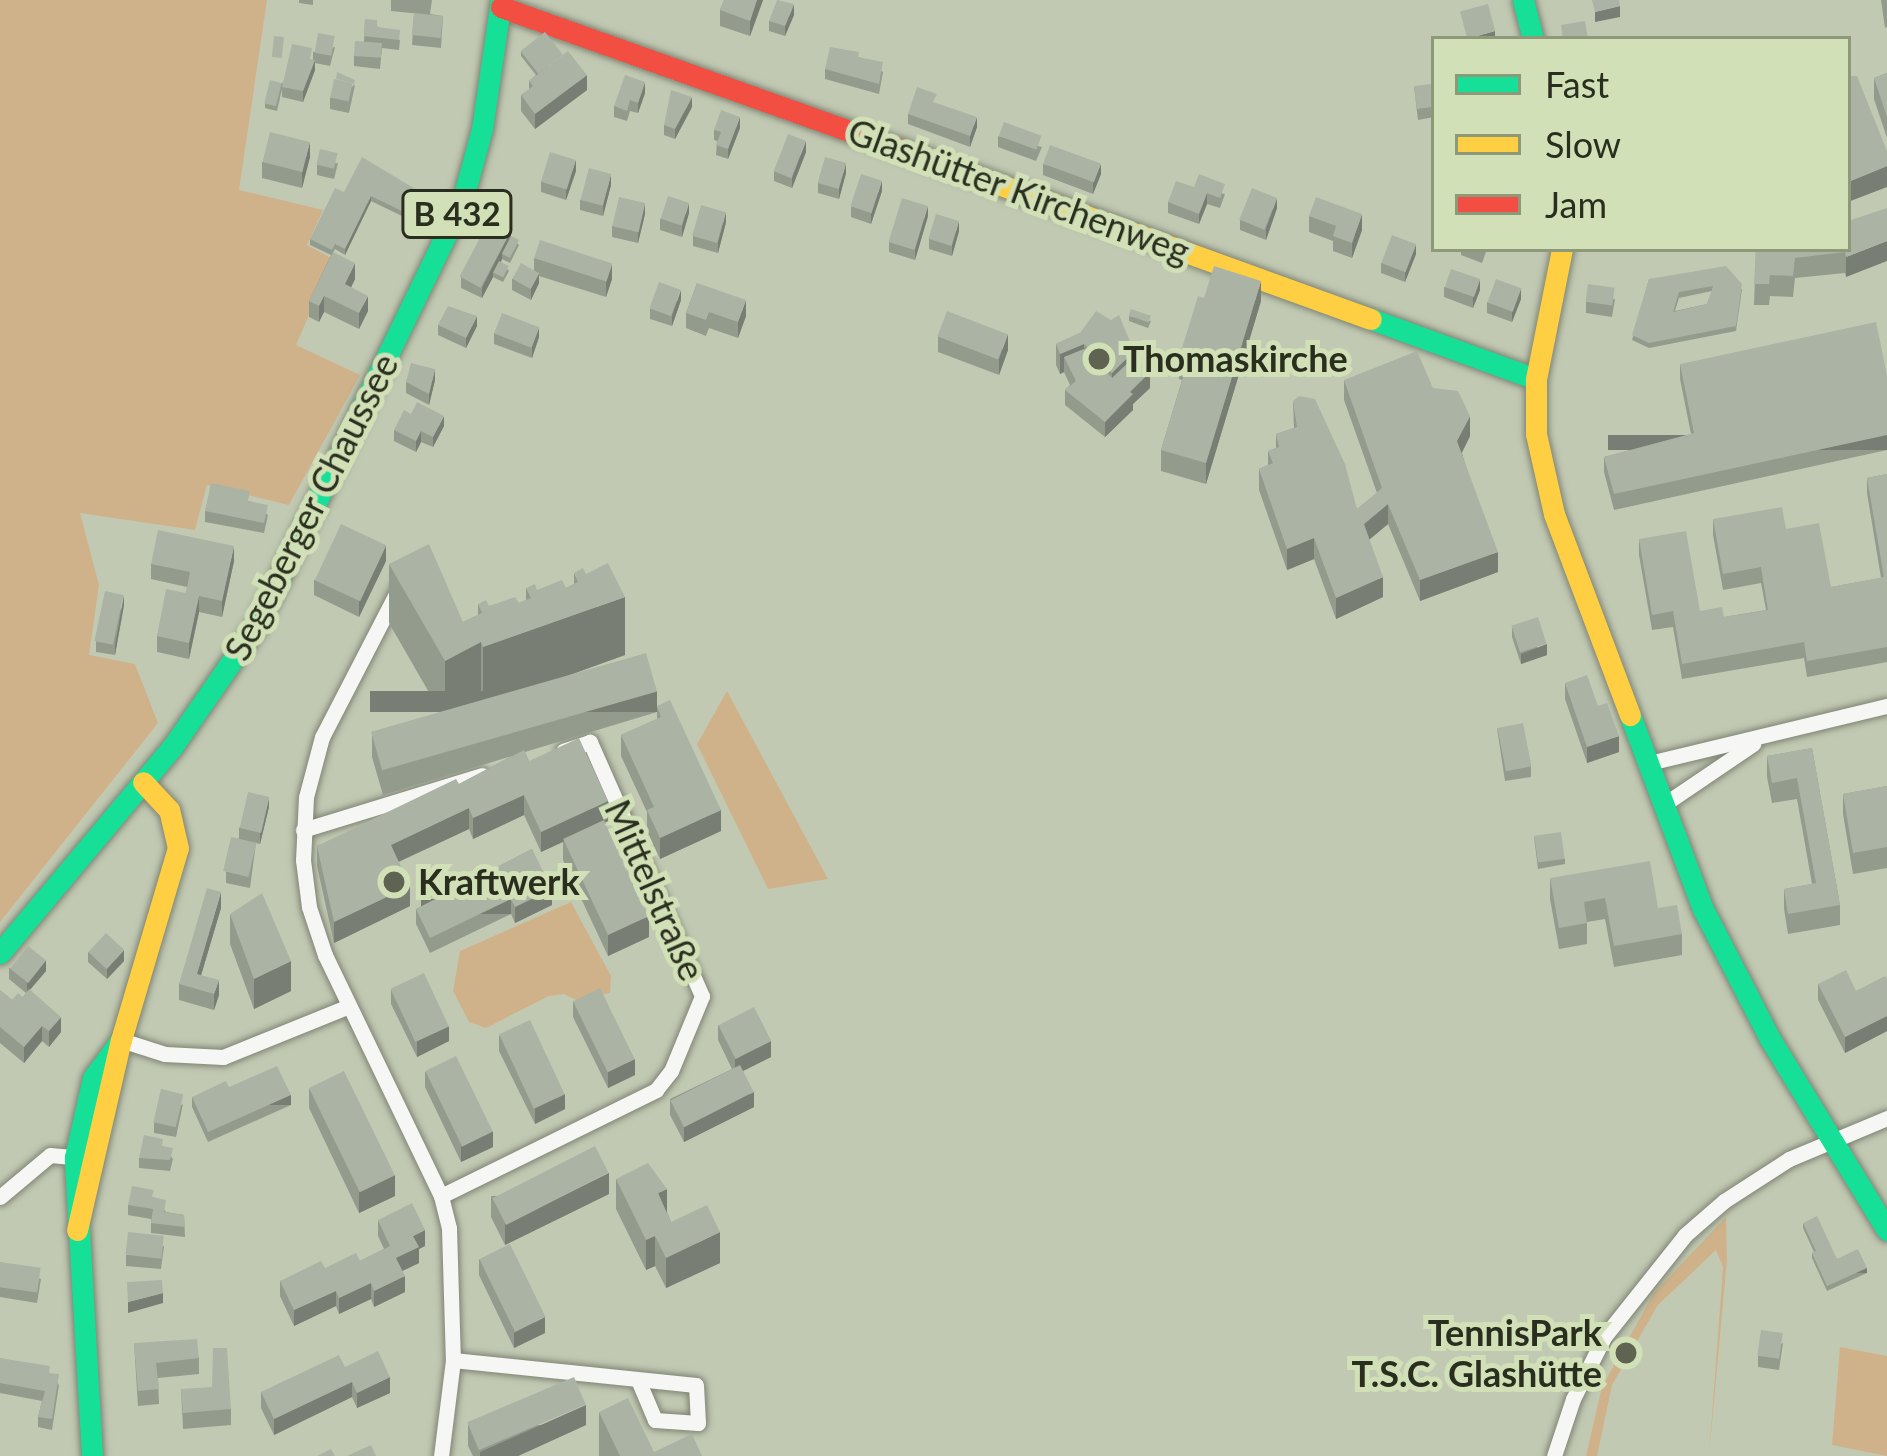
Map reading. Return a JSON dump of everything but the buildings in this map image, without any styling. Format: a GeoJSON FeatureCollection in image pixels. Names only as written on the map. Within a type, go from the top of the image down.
{"type":"FeatureCollection","features":[{"type":"Feature","properties":{"kind":"street"},"geometry":{"type":"LineString","coordinates":[[1523,0],[1532,36]]}},
{"type":"Feature","properties":{"kind":"street","name":"Glashütter Kirchenweg"},"geometry":{"type":"LineString","coordinates":[[501,4],[1536,379]]}},
{"type":"Feature","properties":{"kind":"street","name":"Segeberger Chaussee"},"geometry":{"type":"LineString","coordinates":[[0,952],[143,782],[214,691],[256,626],[462,202],[482,129],[501,4]]}},
{"type":"Feature","properties":{"kind":"street"},"geometry":{"type":"LineString","coordinates":[[1562,252],[1557,295],[1536,379],[1536,434],[1548,494],[1721,947],[1887,1230]]}},
{"type":"Feature","properties":{"kind":"street"},"geometry":{"type":"LineString","coordinates":[[412,573],[394,595],[322,737],[303,830],[309,907],[347,1006],[441,1196],[452,1263],[454,1360],[440,1456]]}},
{"type":"Feature","properties":{"kind":"street"},"geometry":{"type":"LineString","coordinates":[[1649,763],[1887,706]]}},
{"type":"Feature","properties":{"kind":"street"},"geometry":{"type":"LineString","coordinates":[[1664,805],[1766,736]]}},
{"type":"Feature","properties":{"kind":"street","name":"Mittelstraße"},"geometry":{"type":"LineString","coordinates":[[441,1196],[656,1090],[670,1071],[701,996],[590,742],[546,756]]}},
{"type":"Feature","properties":{"kind":"street"},"geometry":{"type":"LineString","coordinates":[[303,830],[502,770]]}},
{"type":"Feature","properties":{"kind":"street"},"geometry":{"type":"LineString","coordinates":[[77,1230],[121,1040],[178,848],[169,810],[143,782]]}},
{"type":"Feature","properties":{"kind":"street"},"geometry":{"type":"LineString","coordinates":[[121,1040],[165,1054],[223,1057],[347,1006]]}},
{"type":"Feature","properties":{"kind":"street"},"geometry":{"type":"LineString","coordinates":[[92,1456],[75,1157],[93,1078],[121,1040]]}},
{"type":"Feature","properties":{"kind":"street"},"geometry":{"type":"LineString","coordinates":[[1554,1456],[1604,1337],[1657,1265],[1724,1201],[1829,1138],[1887,1118]]}},
{"type":"Feature","properties":{"kind":"street"},"geometry":{"type":"LineString","coordinates":[[0,1197],[50,1155],[75,1157]]}},
{"type":"Feature","properties":{"kind":"street"},"geometry":{"type":"LineString","coordinates":[[454,1360],[638,1380]]}},
{"type":"Feature","properties":{"kind":"shaded area"},"geometry":{"type":"Polygon","coordinates":[[[0,0],[267,0],[239,190],[323,210],[307,245],[333,259],[296,345],[360,375],[289,505],[207,485],[195,530],[80,513],[99,585],[89,655],[135,664],[158,723],[0,922],[0,0]]]}},
{"type":"Feature","properties":{"kind":"shaded area"},"geometry":{"type":"Polygon","coordinates":[[[727,691],[828,879],[768,889],[697,744],[727,691]]]}},
{"type":"Feature","properties":{"kind":"shaded area"},"geometry":{"type":"Polygon","coordinates":[[[571,902],[611,976],[610,993],[576,1000],[564,994],[549,996],[486,1028],[469,1022],[453,991],[460,951],[571,902]]]}},
{"type":"Feature","properties":{"kind":"shaded area","name":"TennisPark T.S.C. Glashütte"},"geometry":{"type":"Polygon","coordinates":[[[1726,1217],[1727,1260],[1709,1456],[1723,1267],[1716,1250],[1658,1305],[1612,1385],[1597,1456],[1586,1456],[1602,1387],[1654,1293],[1726,1217]]]}},
{"type":"Feature","properties":{"kind":"shaded area"},"geometry":{"type":"Polygon","coordinates":[[[1840,1347],[1887,1356],[1887,1456],[1832,1445],[1840,1347]]]}},
{"type":"Feature","properties":{"kind":"traffic: fast"},"geometry":{"type":"LineString","coordinates":[[0,953],[173,746],[256,626],[462,202],[482,129],[501,0]]}},
{"type":"Feature","properties":{"kind":"traffic: fast"},"geometry":{"type":"LineString","coordinates":[[1523,0],[1532,36]]}},
{"type":"Feature","properties":{"kind":"traffic: fast"},"geometry":{"type":"LineString","coordinates":[[1371,319],[1536,379]]}},
{"type":"Feature","properties":{"kind":"traffic: fast"},"geometry":{"type":"LineString","coordinates":[[1630,715],[1703,909],[1770,1039],[1887,1230]]}},
{"type":"Feature","properties":{"kind":"traffic: fast"},"geometry":{"type":"LineString","coordinates":[[92,1456],[75,1157],[93,1078],[121,1040]]}},
{"type":"Feature","properties":{"kind":"traffic: slow"},"geometry":{"type":"LineString","coordinates":[[973,175],[1371,319]]}},
{"type":"Feature","properties":{"kind":"traffic: slow"},"geometry":{"type":"LineString","coordinates":[[1561,252],[1536,379],[1536,434],[1554,514],[1630,715]]}},
{"type":"Feature","properties":{"kind":"traffic: slow"},"geometry":{"type":"LineString","coordinates":[[77,1230],[121,1040],[178,848],[169,810],[143,782]]}},
{"type":"Feature","properties":{"kind":"traffic: jam"},"geometry":{"type":"LineString","coordinates":[[501,7],[973,175]]}},
{"type":"Feature","properties":{"kind":"place","name":"Thomaskirche"},"geometry":{"type":"Point","coordinates":[1099,359]}},
{"type":"Feature","properties":{"kind":"place","name":"Kraftwerk"},"geometry":{"type":"Point","coordinates":[394,882]}},
{"type":"Feature","properties":{"kind":"place","name":"TennisPark T.S.C. Glashütte"},"geometry":{"type":"Point","coordinates":[1626,1353]}}]}
